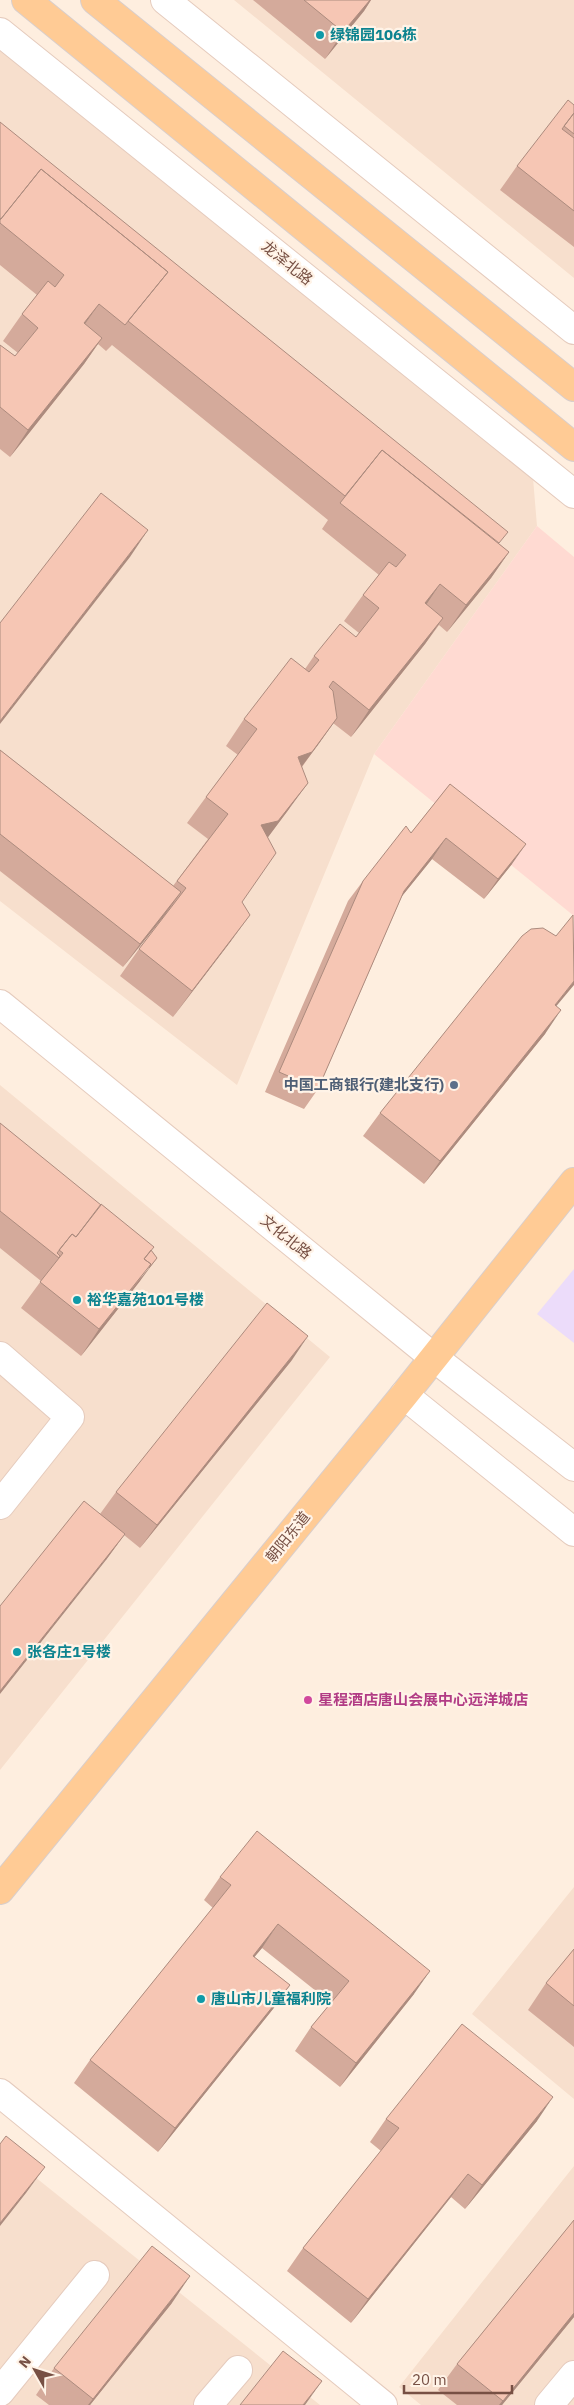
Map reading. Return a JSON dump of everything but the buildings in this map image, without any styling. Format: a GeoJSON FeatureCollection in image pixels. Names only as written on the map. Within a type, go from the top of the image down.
{"type":"FeatureCollection","features":[{"type":"Feature","properties":{"kind":"main road"},"geometry":{"type":"LineString","coordinates":[[26,0],[574,447]]}},
{"type":"Feature","properties":{"kind":"main road"},"geometry":{"type":"LineString","coordinates":[[95,0],[574,387]]}},
{"type":"Feature","properties":{"kind":"main road","name":"朝阳东道"},"geometry":{"type":"LineString","coordinates":[[0,1890],[404,1395],[574,1182]]}},
{"type":"Feature","properties":{"kind":"street"},"geometry":{"type":"LineString","coordinates":[[165,0],[574,330]]}},
{"type":"Feature","properties":{"kind":"street","name":"龙泽北路"},"geometry":{"type":"LineString","coordinates":[[0,32],[574,494]]}},
{"type":"Feature","properties":{"kind":"street","name":"文化北路"},"geometry":{"type":"LineString","coordinates":[[0,1004],[433,1357],[574,1467]]}},
{"type":"Feature","properties":{"kind":"street"},"geometry":{"type":"LineString","coordinates":[[0,1356],[70,1417],[0,1505]]}},
{"type":"Feature","properties":{"kind":"street"},"geometry":{"type":"LineString","coordinates":[[404,1395],[574,1532]]}},
{"type":"Feature","properties":{"kind":"street"},"geometry":{"type":"LineString","coordinates":[[0,2093],[383,2405]]}},
{"type":"Feature","properties":{"kind":"street"},"geometry":{"type":"LineString","coordinates":[[0,2392],[95,2275]]}},
{"type":"Feature","properties":{"kind":"street"},"geometry":{"type":"LineString","coordinates":[[208,2405],[238,2370]]}},
{"type":"Feature","properties":{"kind":"street"},"geometry":{"type":"LineString","coordinates":[[549,2405],[574,2375]]}},
{"type":"Feature","properties":{"kind":"shaded area"},"geometry":{"type":"Polygon","coordinates":[[[234,0],[574,0],[574,278],[234,0]]]}},
{"type":"Feature","properties":{"kind":"shaded area"},"geometry":{"type":"Polygon","coordinates":[[[0,30],[532,466],[537,526],[374,754],[237,1085],[0,901],[0,30]]]}},
{"type":"Feature","properties":{"kind":"shaded area"},"geometry":{"type":"Polygon","coordinates":[[[537,526],[574,557],[574,916],[374,754],[537,526]]]}},
{"type":"Feature","properties":{"kind":"shaded area"},"geometry":{"type":"Polygon","coordinates":[[[0,1085],[330,1357],[0,1770],[0,1085]]]}},
{"type":"Feature","properties":{"kind":"shaded area"},"geometry":{"type":"Polygon","coordinates":[[[574,1269],[574,1343],[537,1314],[574,1269]]]}},
{"type":"Feature","properties":{"kind":"shaded area"},"geometry":{"type":"Polygon","coordinates":[[[574,1887],[574,2099],[472,2014],[574,1887]]]}},
{"type":"Feature","properties":{"kind":"shaded area"},"geometry":{"type":"Polygon","coordinates":[[[0,2149],[320,2405],[0,2405],[0,2149]]]}},
{"type":"Feature","properties":{"kind":"shaded area"},"geometry":{"type":"Polygon","coordinates":[[[574,2166],[574,2405],[421,2405],[399,2387],[574,2166]]]}},
{"type":"Feature","properties":{"kind":"place","name":"绿锦园106栋"},"geometry":{"type":"Point","coordinates":[320,35]}},
{"type":"Feature","properties":{"kind":"place","name":"中国工商银行(建北支行)"},"geometry":{"type":"Point","coordinates":[454,1085]}},
{"type":"Feature","properties":{"kind":"place","name":"裕华嘉苑101号楼"},"geometry":{"type":"Point","coordinates":[77,1300]}},
{"type":"Feature","properties":{"kind":"place","name":"张各庄1号楼"},"geometry":{"type":"Point","coordinates":[17,1652]}},
{"type":"Feature","properties":{"kind":"place","name":"星程酒店唐山会展中心远洋城店"},"geometry":{"type":"Point","coordinates":[308,1700]}},
{"type":"Feature","properties":{"kind":"place","name":"唐山市儿童福利院"},"geometry":{"type":"Point","coordinates":[201,1999]}}]}
